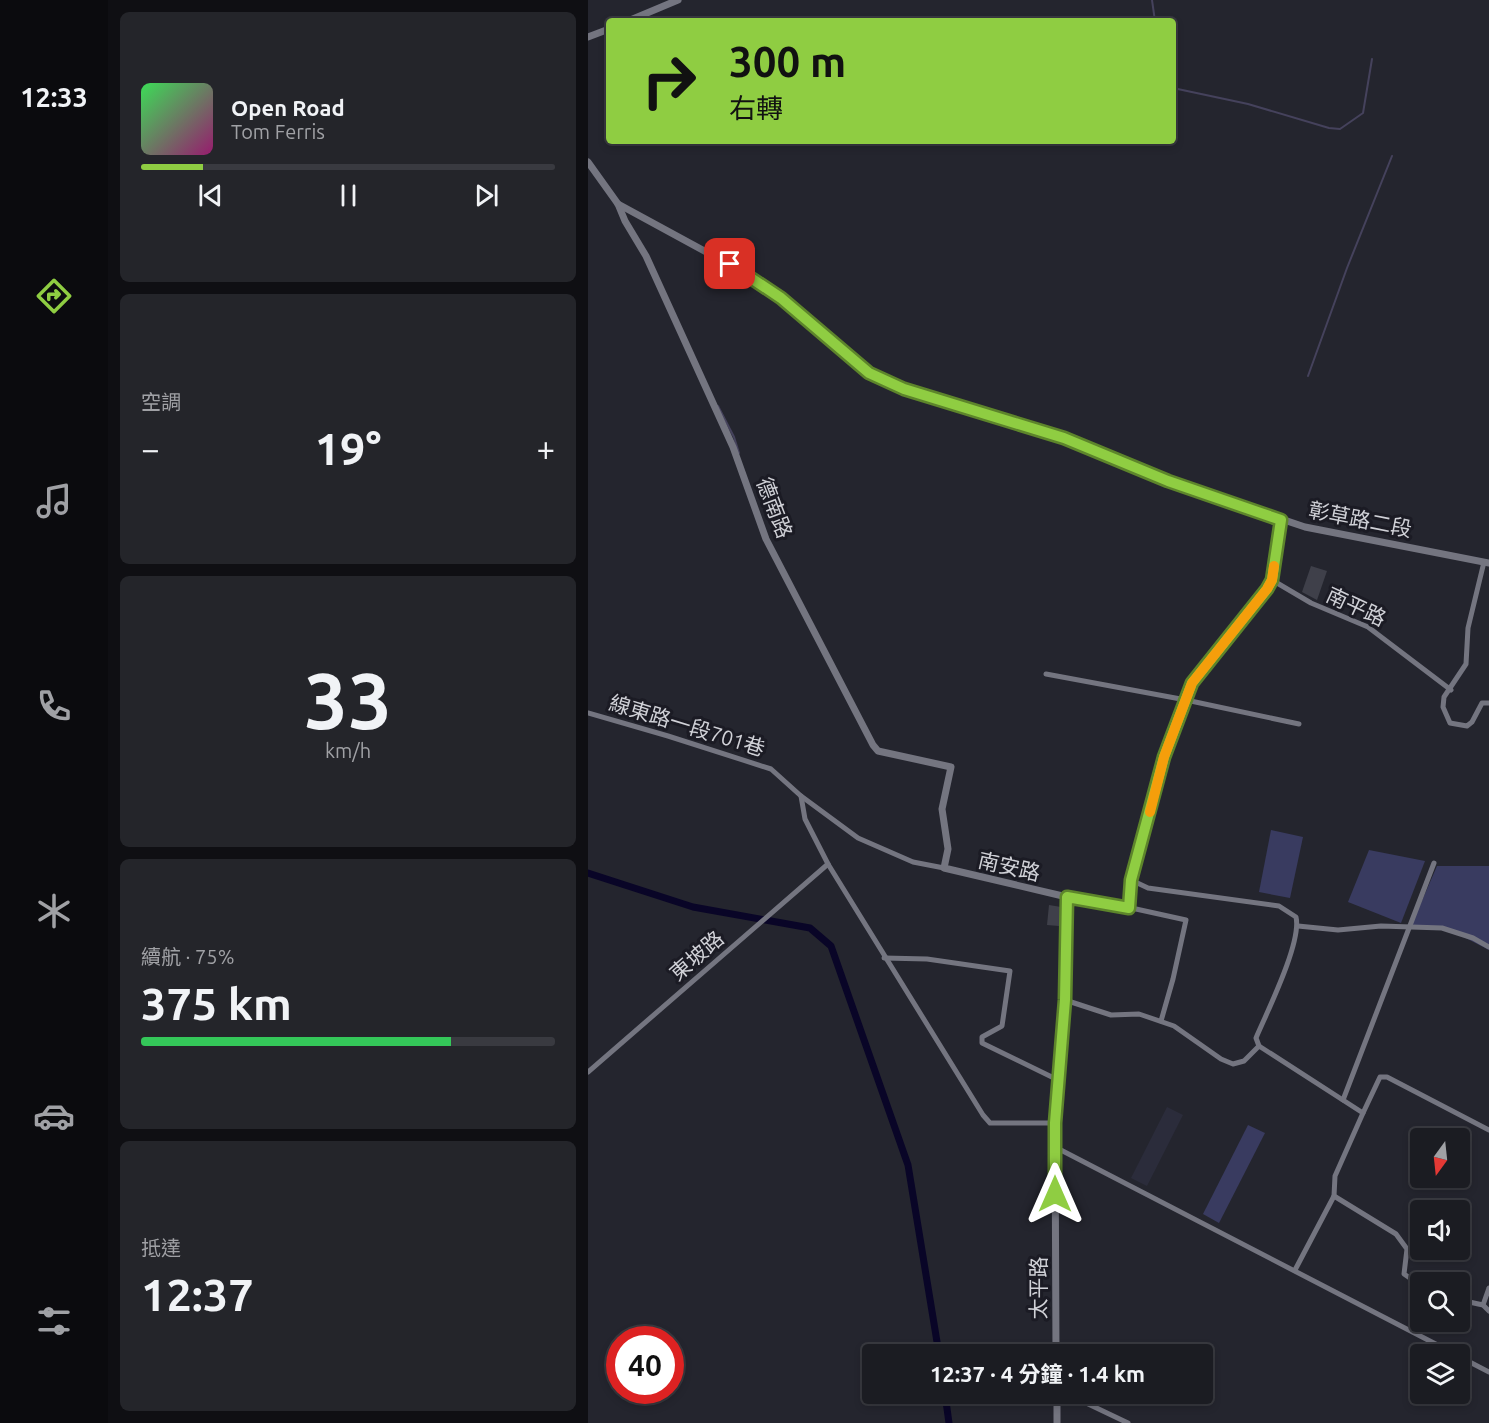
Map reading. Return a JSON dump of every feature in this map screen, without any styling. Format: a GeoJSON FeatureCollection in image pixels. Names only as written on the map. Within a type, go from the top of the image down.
{"type":"FeatureCollection","features":[{"type":"Feature","properties":{"kind":"street"},"geometry":{"type":"LineString","coordinates":[[635,18],[678,0]]}},
{"type":"Feature","properties":{"kind":"street"},"geometry":{"type":"LineString","coordinates":[[588,37],[606,30]]}},
{"type":"Feature","properties":{"kind":"street","name":"德南路"},"geometry":{"type":"LineString","coordinates":[[588,162],[618,204],[625,221],[646,256],[733,447],[766,539],[873,745],[878,751],[951,767],[942,809],[948,849],[944,868]]}},
{"type":"Feature","properties":{"kind":"street","name":"彰草路二段"},"geometry":{"type":"LineString","coordinates":[[618,204],[759,283],[862,367],[904,389],[1064,438],[1175,483],[1281,520],[1305,527],[1487,562]]}},
{"type":"Feature","properties":{"kind":"street"},"geometry":{"type":"LineString","coordinates":[[1129,908],[1131,880],[1164,757],[1186,699],[1198,673],[1246,617],[1272,580],[1281,520]]}},
{"type":"Feature","properties":{"kind":"street"},"geometry":{"type":"LineString","coordinates":[[1487,562],[1467,628],[1466,664],[1451,690],[1444,697],[1443,707],[1450,723],[1470,725],[1482,703],[1489,703]]}},
{"type":"Feature","properties":{"kind":"street","name":"南平路"},"geometry":{"type":"LineString","coordinates":[[1272,580],[1311,603],[1368,627],[1451,690]]}},
{"type":"Feature","properties":{"kind":"street"},"geometry":{"type":"LineString","coordinates":[[1046,674],[1186,699],[1299,724]]}},
{"type":"Feature","properties":{"kind":"street","name":"線東路一段701巷"},"geometry":{"type":"LineString","coordinates":[[588,713],[771,769],[801,796],[858,838],[913,862],[944,868]]}},
{"type":"Feature","properties":{"kind":"street"},"geometry":{"type":"LineString","coordinates":[[801,796],[805,819],[828,864],[982,1115],[990,1123],[1055,1123]]}},
{"type":"Feature","properties":{"kind":"street"},"geometry":{"type":"LineString","coordinates":[[1343,1100],[1434,863]]}},
{"type":"Feature","properties":{"kind":"street","name":"東坡路"},"geometry":{"type":"LineString","coordinates":[[588,1072],[828,864]]}},
{"type":"Feature","properties":{"kind":"street","name":"南安路"},"geometry":{"type":"LineString","coordinates":[[944,868],[1067,897]]}},
{"type":"Feature","properties":{"kind":"street"},"geometry":{"type":"LineString","coordinates":[[1131,880],[1148,888],[1279,906],[1296,917],[1298,926],[1284,972],[1256,1038],[1259,1046],[1363,1113]]}},
{"type":"Feature","properties":{"kind":"street"},"geometry":{"type":"LineString","coordinates":[[1067,897],[1186,920],[1161,1021]]}},
{"type":"Feature","properties":{"kind":"street","name":"太平路"},"geometry":{"type":"LineString","coordinates":[[1056,1344],[1055,1123],[1065,1000],[1067,897]]}},
{"type":"Feature","properties":{"kind":"street"},"geometry":{"type":"LineString","coordinates":[[1298,926],[1338,930],[1381,926],[1442,928],[1473,938],[1489,947]]}},
{"type":"Feature","properties":{"kind":"street"},"geometry":{"type":"LineString","coordinates":[[884,958],[927,959],[1010,971],[1002,1026],[982,1037],[982,1043],[1058,1080]]}},
{"type":"Feature","properties":{"kind":"street"},"geometry":{"type":"LineString","coordinates":[[1065,1000],[1111,1015],[1139,1014],[1161,1021],[1174,1026],[1213,1054],[1233,1064],[1244,1061],[1259,1046]]}},
{"type":"Feature","properties":{"kind":"street"},"geometry":{"type":"LineString","coordinates":[[1295,1270],[1334,1196],[1335,1176],[1380,1077],[1387,1077],[1489,1130]]}},
{"type":"Feature","properties":{"kind":"street"},"geometry":{"type":"LineString","coordinates":[[1055,1147],[1436,1344]]}},
{"type":"Feature","properties":{"kind":"street"},"geometry":{"type":"LineString","coordinates":[[1334,1196],[1396,1234],[1407,1249],[1404,1274],[1410,1278]]}},
{"type":"Feature","properties":{"kind":"street"},"geometry":{"type":"LineString","coordinates":[[1483,1305],[1489,1288]]}},
{"type":"Feature","properties":{"kind":"street"},"geometry":{"type":"LineString","coordinates":[[1470,1302],[1483,1305],[1489,1311]]}},
{"type":"Feature","properties":{"kind":"street"},"geometry":{"type":"LineString","coordinates":[[1470,1362],[1489,1372]]}},
{"type":"Feature","properties":{"kind":"street"},"geometry":{"type":"LineString","coordinates":[[1057,1404],[1057,1423]]}},
{"type":"Feature","properties":{"kind":"street"},"geometry":{"type":"LineString","coordinates":[[1088,1404],[1128,1423]]}},
{"type":"Feature","properties":{"kind":"shaded area"},"geometry":{"type":"Polygon","coordinates":[[[1271,830],[1303,837],[1290,898],[1259,892],[1271,830]]]}},
{"type":"Feature","properties":{"kind":"shaded area"},"geometry":{"type":"Polygon","coordinates":[[[1369,850],[1425,861],[1401,923],[1348,902],[1369,850]]]}},
{"type":"Feature","properties":{"kind":"shaded area"},"geometry":{"type":"Polygon","coordinates":[[[1437,866],[1489,866],[1489,950],[1452,931],[1411,926],[1437,866]]]}},
{"type":"Feature","properties":{"kind":"shaded area"},"geometry":{"type":"Polygon","coordinates":[[[1167,1107],[1183,1115],[1147,1186],[1131,1178],[1167,1107]]]}},
{"type":"Feature","properties":{"kind":"shaded area"},"geometry":{"type":"Polygon","coordinates":[[[1248,1125],[1265,1133],[1219,1223],[1203,1214],[1248,1125]]]}},
{"type":"Feature","properties":{"kind":"building"},"geometry":{"type":"Polygon","coordinates":[[[1311,566],[1327,571],[1317,600],[1302,592],[1311,566]]]}},
{"type":"Feature","properties":{"kind":"building"},"geometry":{"type":"Polygon","coordinates":[[[1049,905],[1061,907],[1059,926],[1047,925],[1049,905]]]}},
{"type":"Feature","properties":{"kind":"waterway"},"geometry":{"type":"LineString","coordinates":[[1152,0],[1155,18]]}},
{"type":"Feature","properties":{"kind":"waterway"},"geometry":{"type":"LineString","coordinates":[[1176,89],[1248,104],[1329,128],[1340,129],[1363,113],[1372,59]]}},
{"type":"Feature","properties":{"kind":"waterway"},"geometry":{"type":"LineString","coordinates":[[1308,376],[1347,268],[1392,156]]}},
{"type":"Feature","properties":{"kind":"waterway"},"geometry":{"type":"LineString","coordinates":[[718,406],[734,437],[739,453]]}},
{"type":"Feature","properties":{"kind":"waterway"},"geometry":{"type":"LineString","coordinates":[[588,873],[693,907],[810,928],[831,946],[908,1165],[937,1344]]}},
{"type":"Feature","properties":{"kind":"waterway"},"geometry":{"type":"LineString","coordinates":[[946,1404],[949,1423]]}},
{"type":"Feature","properties":{"kind":"slow traffic"},"geometry":{"type":"LineString","coordinates":[[1150,812],[1164,757],[1192,683],[1267,589],[1272,580],[1274,566]]}},
{"type":"Feature","properties":{"kind":"route"},"geometry":{"type":"LineString","coordinates":[[730,264],[781,298],[869,373],[884,380],[904,389],[1064,438],[1168,481],[1281,520],[1272,580],[1246,617],[1192,683],[1164,757],[1131,880],[1129,908],[1067,897],[1065,1000],[1055,1123],[1055,1194]]}}]}
